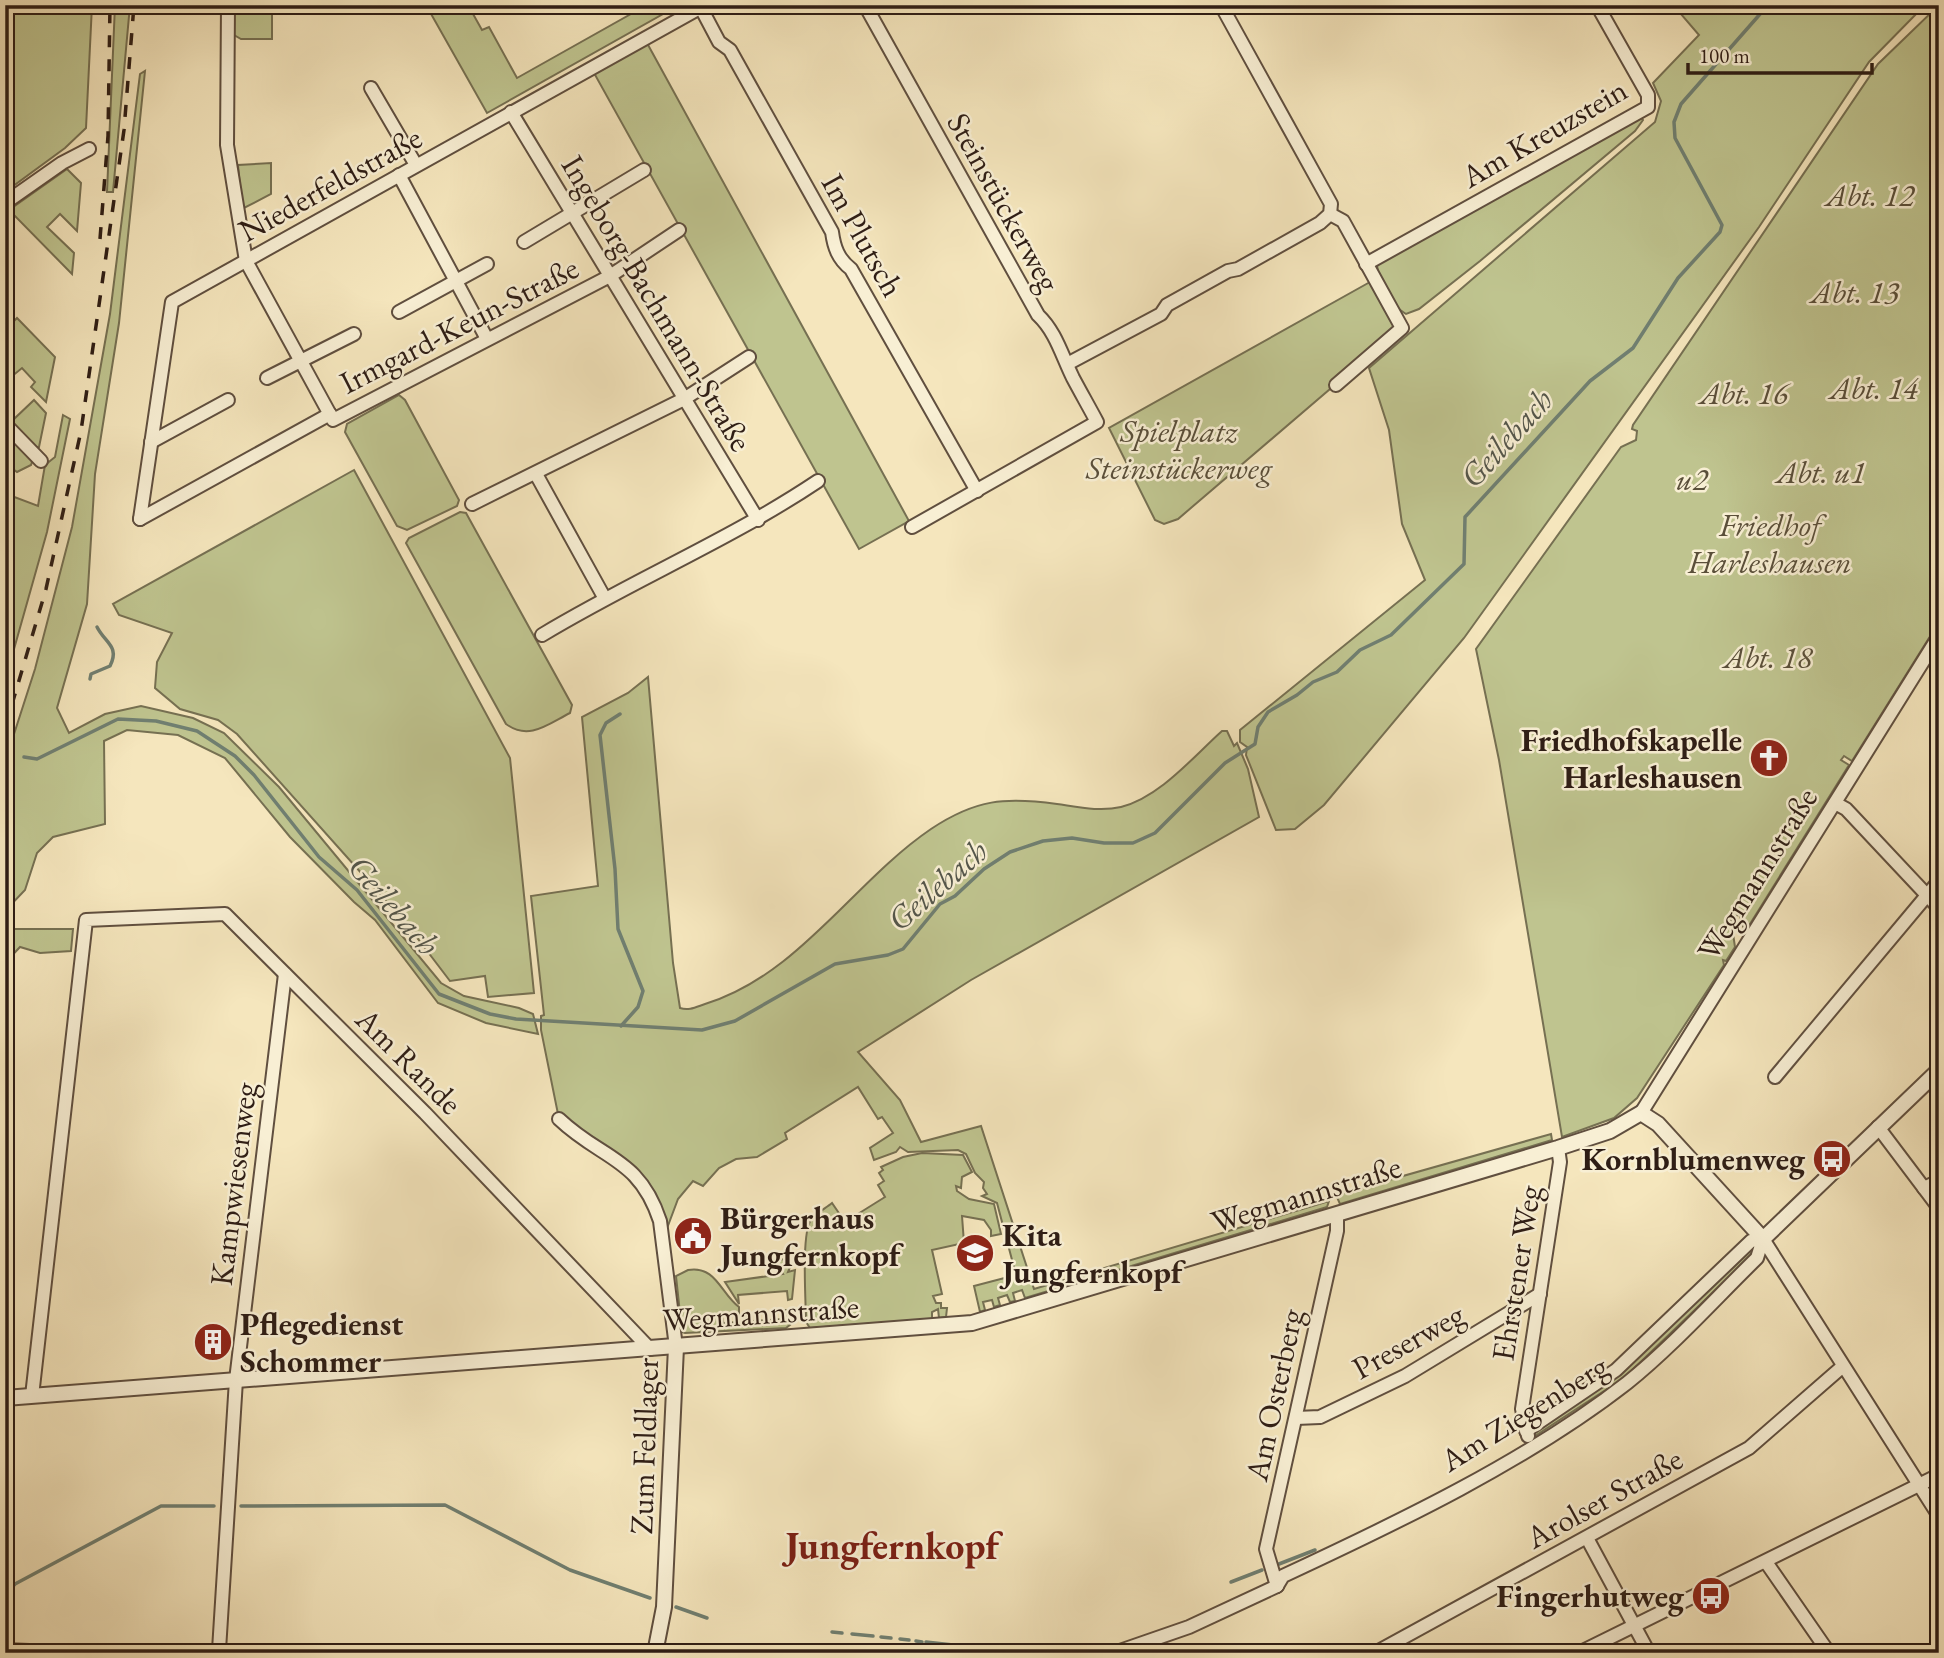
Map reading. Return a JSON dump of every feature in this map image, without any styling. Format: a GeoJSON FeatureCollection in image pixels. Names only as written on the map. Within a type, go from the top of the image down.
{"type":"FeatureCollection","features":[{"type":"Feature","properties":{"kind":"street"},"geometry":{"type":"LineString","coordinates":[[228,5],[227,145],[246,261],[331,417]]}},
{"type":"Feature","properties":{"kind":"street","name":"Steinstückerweg"},"geometry":{"type":"LineString","coordinates":[[865,5],[1038,315],[1046,323],[1069,363],[1071,374],[1097,422],[977,491]]}},
{"type":"Feature","properties":{"kind":"street"},"geometry":{"type":"LineString","coordinates":[[1069,363],[1161,314],[1167,305],[1228,271],[1238,269],[1325,218],[1331,204],[1221,5]]}},
{"type":"Feature","properties":{"kind":"street","name":"Am Kreuzstein"},"geometry":{"type":"LineString","coordinates":[[1366,264],[1648,107],[1650,98],[1597,5]]}},
{"type":"Feature","properties":{"kind":"street","name":"Niederfeldstraße"},"geometry":{"type":"LineString","coordinates":[[140,519],[172,302],[703,6]]}},
{"type":"Feature","properties":{"kind":"street","name":"Im Plutsch"},"geometry":{"type":"LineString","coordinates":[[703,6],[719,42],[730,50],[832,232],[834,246],[843,263],[851,268],[977,491]]}},
{"type":"Feature","properties":{"kind":"street"},"geometry":{"type":"LineString","coordinates":[[371,88],[416,165]]}},
{"type":"Feature","properties":{"kind":"street","name":"Ingeborg-Bachmann-Straße"},"geometry":{"type":"LineString","coordinates":[[511,113],[758,520]]}},
{"type":"Feature","properties":{"kind":"street"},"geometry":{"type":"LineString","coordinates":[[5,203],[62,163],[89,149]]}},
{"type":"Feature","properties":{"kind":"street"},"geometry":{"type":"LineString","coordinates":[[524,242],[644,170]]}},
{"type":"Feature","properties":{"kind":"street"},"geometry":{"type":"LineString","coordinates":[[399,175],[487,339]]}},
{"type":"Feature","properties":{"kind":"street"},"geometry":{"type":"LineString","coordinates":[[1325,218],[1343,221],[1402,328],[1336,386]]}},
{"type":"Feature","properties":{"kind":"street","name":"Irmgard-Keun-Straße"},"geometry":{"type":"LineString","coordinates":[[140,519],[331,417],[610,276],[679,230]]}},
{"type":"Feature","properties":{"kind":"street"},"geometry":{"type":"LineString","coordinates":[[398,312],[487,264]]}},
{"type":"Feature","properties":{"kind":"street"},"geometry":{"type":"LineString","coordinates":[[267,378],[354,334]]}},
{"type":"Feature","properties":{"kind":"street"},"geometry":{"type":"LineString","coordinates":[[472,504],[684,399],[749,357]]}},
{"type":"Feature","properties":{"kind":"street"},"geometry":{"type":"LineString","coordinates":[[151,442],[228,400]]}},
{"type":"Feature","properties":{"kind":"street"},"geometry":{"type":"LineString","coordinates":[[5,425],[41,461]]}},
{"type":"Feature","properties":{"kind":"street"},"geometry":{"type":"LineString","coordinates":[[536,474],[604,597]]}},
{"type":"Feature","properties":{"kind":"street"},"geometry":{"type":"LineString","coordinates":[[542,635],[604,597],[758,520],[818,481]]}},
{"type":"Feature","properties":{"kind":"street"},"geometry":{"type":"LineString","coordinates":[[912,527],[977,491]]}},
{"type":"Feature","properties":{"kind":"street","name":"Wegmannstraße"},"geometry":{"type":"LineString","coordinates":[[5,1398],[972,1323],[1610,1131],[1641,1113],[1939,636]]}},
{"type":"Feature","properties":{"kind":"street"},"geometry":{"type":"LineString","coordinates":[[1835,803],[1846,809],[1939,908]]}},
{"type":"Feature","properties":{"kind":"street"},"geometry":{"type":"LineString","coordinates":[[1774,1077],[1939,881]]}},
{"type":"Feature","properties":{"kind":"street","name":"Am Rande"},"geometry":{"type":"LineString","coordinates":[[32,1396],[86,920],[225,914],[425,1113],[650,1349]]}},
{"type":"Feature","properties":{"kind":"street","name":"Kampwiesenweg"},"geometry":{"type":"LineString","coordinates":[[216,1651],[236,1380],[285,975]]}},
{"type":"Feature","properties":{"kind":"street","name":"Am Ziegenberg"},"geometry":{"type":"LineString","coordinates":[[1114,1653],[1189,1627],[1277,1586],[1283,1576],[1382,1530],[1533,1445],[1628,1382],[1758,1258],[1763,1239],[1939,1070]]}},
{"type":"Feature","properties":{"kind":"street"},"geometry":{"type":"LineString","coordinates":[[1641,1113],[1658,1124],[1763,1239],[1939,1516]]}},
{"type":"Feature","properties":{"kind":"street","name":"Zum Feldlager"},"geometry":{"type":"LineString","coordinates":[[559,1119],[634,1172],[653,1202],[660,1221],[676,1347],[664,1607],[655,1653]]}},
{"type":"Feature","properties":{"kind":"street"},"geometry":{"type":"LineString","coordinates":[[1878,1127],[1939,1208]]}},
{"type":"Feature","properties":{"kind":"street","name":"Ehrstener Weg"},"geometry":{"type":"LineString","coordinates":[[1533,1445],[1526,1431],[1522,1409],[1560,1162],[1558,1148]]}},
{"type":"Feature","properties":{"kind":"street"},"geometry":{"type":"LineString","coordinates":[[1924,1188],[1939,1181]]}},
{"type":"Feature","properties":{"kind":"street","name":"Am Osterberg"},"geometry":{"type":"LineString","coordinates":[[1277,1586],[1266,1549],[1337,1231],[1337,1215]]}},
{"type":"Feature","properties":{"kind":"street","name":"Am Ziegenberg"},"geometry":{"type":"LineString","coordinates":[[1526,1431],[1616,1370],[1751,1241],[1763,1239]]}},
{"type":"Feature","properties":{"kind":"street","name":"Preserweg"},"geometry":{"type":"LineString","coordinates":[[1296,1418],[1320,1418],[1405,1376],[1540,1294]]}},
{"type":"Feature","properties":{"kind":"street","name":"Arolser Straße"},"geometry":{"type":"LineString","coordinates":[[1375,1653],[1749,1448],[1842,1367]]}},
{"type":"Feature","properties":{"kind":"street"},"geometry":{"type":"LineString","coordinates":[[1579,1653],[1939,1475]]}},
{"type":"Feature","properties":{"kind":"street"},"geometry":{"type":"LineString","coordinates":[[1587,1538],[1649,1653]]}},
{"type":"Feature","properties":{"kind":"street"},"geometry":{"type":"LineString","coordinates":[[1766,1562],[1829,1653]]}},
{"type":"Feature","properties":{"kind":"street"},"geometry":{"type":"LineString","coordinates":[[5,1650],[78,1653]]}},
{"type":"Feature","properties":{"kind":"street"},"geometry":{"type":"LineString","coordinates":[[216,1651],[314,1653]]}},
{"type":"Feature","properties":{"kind":"green space"},"geometry":{"type":"Polygon","coordinates":[[[5,5],[92,5],[86,128],[65,148],[5,192],[5,5]]]}},
{"type":"Feature","properties":{"kind":"green space"},"geometry":{"type":"Polygon","coordinates":[[[115,5],[130,5],[113,192],[107,192],[115,5]]]}},
{"type":"Feature","properties":{"kind":"green space"},"geometry":{"type":"Polygon","coordinates":[[[234,5],[272,5],[272,39],[241,39],[234,35],[234,5]]]}},
{"type":"Feature","properties":{"kind":"green space"},"geometry":{"type":"Polygon","coordinates":[[[426,5],[468,5],[482,30],[489,27],[517,78],[647,5],[679,5],[487,113],[426,5]]]}},
{"type":"Feature","properties":{"kind":"green space"},"geometry":{"type":"Polygon","coordinates":[[[1680,5],[1925,5],[1869,62],[1759,227],[1464,638],[1324,805],[1295,829],[1276,830],[1246,755],[1247,747],[1240,742],[1240,730],[1425,580],[1402,524],[1389,430],[1369,368],[1655,122],[1661,101],[1653,83],[1699,35],[1680,13],[1680,5]]]}},
{"type":"Feature","properties":{"kind":"green space","name":"Friedhof Harleshausen"},"geometry":{"type":"Polygon","coordinates":[[[1939,5],[1939,622],[1852,761],[1844,756],[1841,760],[1849,765],[1745,932],[1739,914],[1731,920],[1735,947],[1726,961],[1723,960],[1724,965],[1637,1098],[1614,1118],[1562,1137],[1499,760],[1476,649],[1621,447],[1636,440],[1637,431],[1632,429],[1633,425],[1878,64],[1939,5]]]}},
{"type":"Feature","properties":{"kind":"green space"},"geometry":{"type":"Polygon","coordinates":[[[647,43],[909,521],[859,549],[594,73],[647,43]]]}},
{"type":"Feature","properties":{"kind":"green space"},"geometry":{"type":"Polygon","coordinates":[[[145,71],[119,323],[95,474],[87,604],[57,708],[69,733],[105,714],[141,706],[193,718],[224,733],[279,787],[441,983],[464,996],[519,1008],[533,1014],[538,1034],[486,1023],[438,1003],[375,920],[290,837],[225,758],[178,735],[127,730],[104,741],[105,824],[53,837],[37,853],[25,890],[5,911],[5,762],[35,669],[72,527],[110,314],[140,74],[145,71]]]}},
{"type":"Feature","properties":{"kind":"green space"},"geometry":{"type":"Polygon","coordinates":[[[1641,117],[1643,120],[1635,131],[1419,309],[1406,314],[1390,299],[1380,280],[1377,265],[1385,259],[1641,117]]]}},
{"type":"Feature","properties":{"kind":"green space"},"geometry":{"type":"Polygon","coordinates":[[[271,163],[271,194],[242,209],[238,165],[271,163]]]}},
{"type":"Feature","properties":{"kind":"green space"},"geometry":{"type":"Polygon","coordinates":[[[67,169],[81,183],[77,231],[60,214],[47,227],[74,253],[72,274],[9,210],[67,169]]]}},
{"type":"Feature","properties":{"kind":"green space","name":"Spielplatz Steinstückerweg"},"geometry":{"type":"Polygon","coordinates":[[[1370,282],[1395,326],[1392,336],[1178,519],[1164,524],[1155,520],[1109,428],[1370,282]]]}},
{"type":"Feature","properties":{"kind":"green space"},"geometry":{"type":"Polygon","coordinates":[[[17,318],[55,357],[46,402],[31,387],[35,382],[22,368],[5,382],[5,330],[17,318]]]}},
{"type":"Feature","properties":{"kind":"green space"},"geometry":{"type":"Polygon","coordinates":[[[399,395],[405,400],[459,500],[457,506],[407,530],[397,526],[345,432],[347,424],[399,395]]]}},
{"type":"Feature","properties":{"kind":"green space"},"geometry":{"type":"Polygon","coordinates":[[[34,400],[46,413],[39,447],[35,447],[7,419],[12,415],[15,418],[34,400]]]}},
{"type":"Feature","properties":{"kind":"green space"},"geometry":{"type":"Polygon","coordinates":[[[63,415],[70,419],[47,532],[5,681],[5,475],[8,474],[9,495],[38,506],[45,465],[55,457],[63,415]]]}},
{"type":"Feature","properties":{"kind":"green space"},"geometry":{"type":"Polygon","coordinates":[[[5,430],[33,459],[31,465],[17,472],[5,463],[5,430]]]}},
{"type":"Feature","properties":{"kind":"green space"},"geometry":{"type":"Polygon","coordinates":[[[354,470],[510,758],[534,993],[488,997],[485,976],[450,981],[405,922],[237,734],[218,720],[180,709],[155,688],[157,662],[172,633],[119,615],[113,604],[354,470]]]}},
{"type":"Feature","properties":{"kind":"green space"},"geometry":{"type":"Polygon","coordinates":[[[460,512],[466,513],[572,705],[570,713],[546,726],[523,731],[506,724],[406,543],[409,538],[460,512]]]}},
{"type":"Feature","properties":{"kind":"green space"},"geometry":{"type":"Polygon","coordinates":[[[648,677],[673,963],[680,1008],[683,1009],[696,1007],[738,990],[769,972],[797,950],[903,851],[931,829],[962,811],[1006,801],[1097,809],[1121,807],[1149,795],[1188,764],[1222,731],[1227,731],[1234,746],[1237,743],[1248,769],[1259,817],[971,980],[858,1052],[900,1100],[921,1142],[981,1126],[1034,1289],[1329,1201],[1327,1207],[1025,1298],[1022,1290],[1013,1293],[1015,1301],[1010,1302],[1007,1295],[998,1298],[1000,1305],[994,1307],[992,1300],[983,1302],[985,1310],[980,1312],[974,1286],[1016,1275],[997,1203],[982,1196],[987,1194],[983,1188],[984,1182],[975,1173],[966,1154],[958,1150],[908,1152],[900,1147],[896,1152],[874,1160],[870,1148],[893,1133],[882,1117],[878,1119],[858,1087],[785,1133],[787,1139],[757,1157],[736,1159],[719,1168],[703,1186],[693,1181],[678,1199],[666,1231],[644,1186],[559,1119],[541,1030],[541,1016],[544,1015],[531,896],[598,886],[582,717],[628,693],[648,677]]]}},
{"type":"Feature","properties":{"kind":"green space"},"geometry":{"type":"Polygon","coordinates":[[[5,929],[73,929],[71,951],[40,953],[20,947],[5,963],[5,929]]]}},
{"type":"Feature","properties":{"kind":"green space"},"geometry":{"type":"Polygon","coordinates":[[[1551,1134],[1552,1140],[1340,1204],[1336,1195],[1551,1134]]]}},
{"type":"Feature","properties":{"kind":"green space"},"geometry":{"type":"Polygon","coordinates":[[[922,1153],[963,1155],[972,1172],[962,1177],[961,1188],[956,1186],[957,1191],[969,1199],[994,1204],[1001,1234],[991,1236],[991,1230],[984,1220],[962,1216],[964,1243],[932,1250],[942,1294],[933,1296],[936,1303],[941,1303],[941,1308],[947,1308],[946,1317],[939,1318],[938,1309],[932,1312],[932,1319],[810,1328],[806,1322],[805,1269],[806,1239],[811,1220],[832,1203],[845,1222],[885,1197],[878,1185],[884,1181],[879,1173],[883,1170],[881,1167],[903,1157],[922,1153]]]}},
{"type":"Feature","properties":{"kind":"green space"},"geometry":{"type":"Polygon","coordinates":[[[1751,1247],[1755,1252],[1624,1378],[1535,1436],[1533,1431],[1596,1391],[1751,1247]]]}},
{"type":"Feature","properties":{"kind":"green space"},"geometry":{"type":"Polygon","coordinates":[[[785,1258],[791,1265],[788,1272],[795,1270],[792,1299],[788,1300],[787,1291],[738,1295],[739,1304],[725,1282],[783,1274],[776,1263],[785,1258]]]}},
{"type":"Feature","properties":{"kind":"green space"},"geometry":{"type":"Polygon","coordinates":[[[688,1270],[705,1272],[712,1276],[739,1307],[739,1315],[722,1316],[723,1323],[783,1319],[783,1310],[789,1310],[791,1324],[786,1328],[682,1332],[676,1276],[688,1270]]]}},
{"type":"Feature","properties":{"kind":"waterway","name":"Geilebach"},"geometry":{"type":"LineString","coordinates":[[24,757],[37,759],[118,719],[156,721],[197,731],[235,756],[254,775],[319,857],[357,890],[439,994],[490,1014],[516,1019],[702,1030],[735,1021],[835,964],[888,955],[903,949],[940,904],[955,896],[984,869],[1010,852],[1043,841],[1072,838],[1104,843],[1133,843],[1155,833],[1225,763],[1255,744],[1258,727],[1268,712],[1313,682],[1337,672],[1360,650],[1391,635],[1464,564],[1465,517],[1590,381],[1633,348],[1678,278],[1720,232],[1722,225],[1675,138],[1674,122],[1681,104],[1768,5]]}},
{"type":"Feature","properties":{"kind":"waterway"},"geometry":{"type":"LineString","coordinates":[[90,679],[91,674],[110,666],[113,659],[112,649],[97,627]]}},
{"type":"Feature","properties":{"kind":"waterway"},"geometry":{"type":"LineString","coordinates":[[620,714],[606,723],[600,735],[615,869],[618,929],[643,991],[638,1007],[621,1026]]}},
{"type":"Feature","properties":{"kind":"waterway"},"geometry":{"type":"LineString","coordinates":[[241,1506],[445,1505],[570,1570],[650,1598]]}},
{"type":"Feature","properties":{"kind":"waterway"},"geometry":{"type":"LineString","coordinates":[[5,1595],[15,1584],[161,1506],[214,1506]]}},
{"type":"Feature","properties":{"kind":"waterway"},"geometry":{"type":"LineString","coordinates":[[1279,1564],[1315,1550]]}},
{"type":"Feature","properties":{"kind":"waterway"},"geometry":{"type":"LineString","coordinates":[[1231,1582],[1262,1570]]}},
{"type":"Feature","properties":{"kind":"waterway"},"geometry":{"type":"LineString","coordinates":[[676,1607],[707,1618]]}},
{"type":"Feature","properties":{"kind":"waterway"},"geometry":{"type":"LineString","coordinates":[[832,1632],[842,1633]]}},
{"type":"Feature","properties":{"kind":"waterway"},"geometry":{"type":"LineString","coordinates":[[852,1634],[873,1636]]}},
{"type":"Feature","properties":{"kind":"waterway"},"geometry":{"type":"LineString","coordinates":[[881,1637],[891,1638]]}},
{"type":"Feature","properties":{"kind":"waterway"},"geometry":{"type":"LineString","coordinates":[[900,1639],[909,1640]]}},
{"type":"Feature","properties":{"kind":"waterway"},"geometry":{"type":"LineString","coordinates":[[916,1641],[922,1642]]}},
{"type":"Feature","properties":{"kind":"waterway"},"geometry":{"type":"LineString","coordinates":[[926,1642],[962,1646]]}},
{"type":"Feature","properties":{"kind":"railway"},"geometry":{"type":"LineString","coordinates":[[100,239],[108,136],[110,5]]}},
{"type":"Feature","properties":{"kind":"railway"},"geometry":{"type":"LineString","coordinates":[[5,728],[46,589],[81,431],[124,130],[134,5]]}},
{"type":"Feature","properties":{"kind":"place","name":"Friedhofskapelle Harleshausen"},"geometry":{"type":"Point","coordinates":[1769,758]}},
{"type":"Feature","properties":{"kind":"place","name":"Kornblumenweg"},"geometry":{"type":"Point","coordinates":[1832,1159]}},
{"type":"Feature","properties":{"kind":"place","name":"Bürgerhaus Jungfernkopf"},"geometry":{"type":"Point","coordinates":[693,1236]}},
{"type":"Feature","properties":{"kind":"place","name":"Kita Jungfernkopf"},"geometry":{"type":"Point","coordinates":[975,1253]}},
{"type":"Feature","properties":{"kind":"place","name":"Pflegedienst Schommer"},"geometry":{"type":"Point","coordinates":[213,1342]}},
{"type":"Feature","properties":{"kind":"place","name":"Fingerhutweg"},"geometry":{"type":"Point","coordinates":[1711,1596]}},
{"type":"Feature","properties":{"kind":"district","name":"Jungfernkopf"},"geometry":{"type":"Point","coordinates":[892,1545]}},
{"type":"Feature","properties":{"kind":"park label","name":"Abt. 12"},"geometry":{"type":"Point","coordinates":[1870,195]}},
{"type":"Feature","properties":{"kind":"park label","name":"Abt. 13"},"geometry":{"type":"Point","coordinates":[1855,292]}},
{"type":"Feature","properties":{"kind":"park label","name":"Abt. 14"},"geometry":{"type":"Point","coordinates":[1874,388]}},
{"type":"Feature","properties":{"kind":"park label","name":"Abt. 16"},"geometry":{"type":"Point","coordinates":[1744,393]}},
{"type":"Feature","properties":{"kind":"park label","name":"Abt. u1"},"geometry":{"type":"Point","coordinates":[1821,472]}},
{"type":"Feature","properties":{"kind":"park label","name":"u2"},"geometry":{"type":"Point","coordinates":[1692,479]}},
{"type":"Feature","properties":{"kind":"park label","name":"Abt. 18"},"geometry":{"type":"Point","coordinates":[1768,657]}}]}
